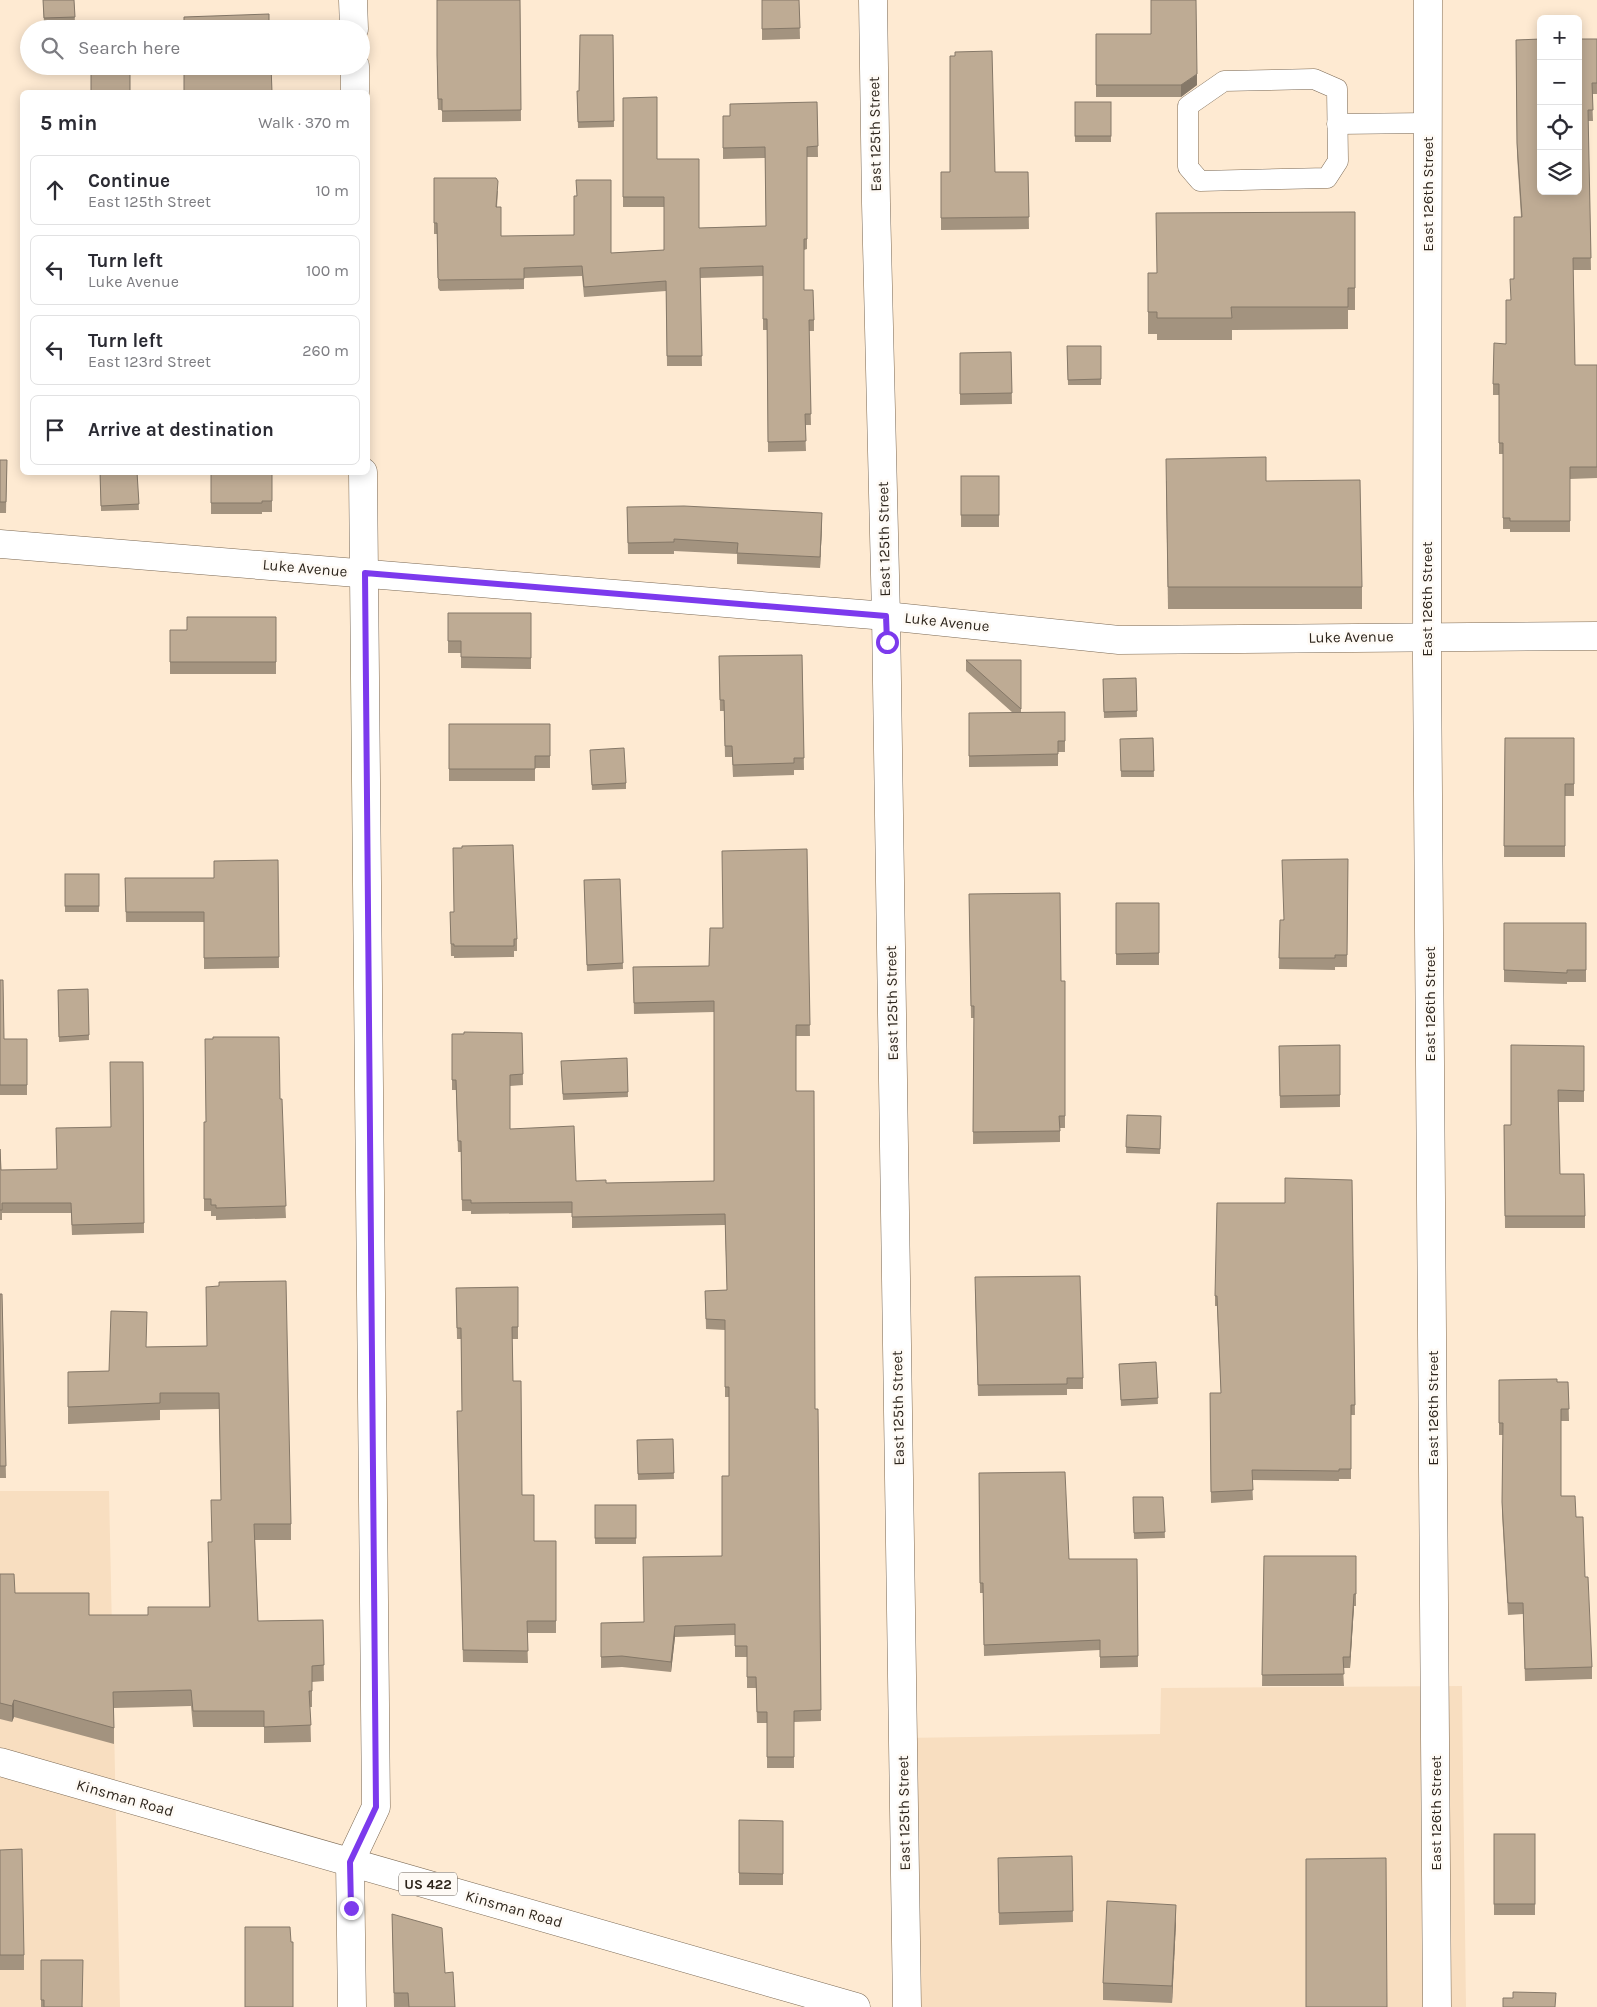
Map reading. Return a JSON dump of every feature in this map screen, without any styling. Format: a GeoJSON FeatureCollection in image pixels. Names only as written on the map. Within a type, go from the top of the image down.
{"type":"FeatureCollection","features":[{"type":"Feature","properties":{"kind":"street"},"geometry":{"type":"LineString","coordinates":[[353,0],[354,20]]}},
{"type":"Feature","properties":{"kind":"street","name":"East 125th Street"},"geometry":{"type":"LineString","coordinates":[[873,0],[886,616],[907,2007]]}},
{"type":"Feature","properties":{"kind":"street","name":"East 126th Street"},"geometry":{"type":"LineString","coordinates":[[1428,0],[1427,636],[1437,2007]]}},
{"type":"Feature","properties":{"kind":"street"},"geometry":{"type":"LineString","coordinates":[[354,75],[355,90]]}},
{"type":"Feature","properties":{"kind":"street"},"geometry":{"type":"LineString","coordinates":[[352,2007],[350,1862],[376,1807],[363,475]]}},
{"type":"Feature","properties":{"kind":"street","name":"Luke Avenue"},"geometry":{"type":"LineString","coordinates":[[0,544],[886,616],[1119,640],[1597,636]]}},
{"type":"Feature","properties":{"kind":"street","name":"Kinsman Road"},"geometry":{"type":"LineString","coordinates":[[0,1762],[856,2007]]}},
{"type":"Feature","properties":{"kind":"lane"},"geometry":{"type":"LineString","coordinates":[[1314,79],[1336,89],[1337,124],[1338,161],[1327,178],[1200,181],[1188,167],[1188,106],[1224,81],[1314,79]]}},
{"type":"Feature","properties":{"kind":"lane"},"geometry":{"type":"LineString","coordinates":[[1337,124],[1428,122]]}},
{"type":"Feature","properties":{"kind":"shaded area"},"geometry":{"type":"Polygon","coordinates":[[[0,1491],[109,1491],[120,2007],[0,2007],[0,1491]]]}},
{"type":"Feature","properties":{"kind":"shaded area"},"geometry":{"type":"Polygon","coordinates":[[[1462,1686],[1466,2007],[907,2007],[903,1738],[1160,1734],[1161,1688],[1462,1686]]]}},
{"type":"Feature","properties":{"kind":"building"},"geometry":{"type":"Polygon","coordinates":[[[43,0],[74,0],[75,17],[44,18],[43,0]]]}},
{"type":"Feature","properties":{"kind":"building"},"geometry":{"type":"Polygon","coordinates":[[[437,0],[520,0],[521,110],[442,111],[442,99],[438,99],[437,0]]]}},
{"type":"Feature","properties":{"kind":"building"},"geometry":{"type":"Polygon","coordinates":[[[762,0],[799,0],[800,28],[762,29],[762,0]]]}},
{"type":"Feature","properties":{"kind":"building"},"geometry":{"type":"Polygon","coordinates":[[[1151,0],[1196,0],[1197,74],[1181,85],[1096,85],[1096,34],[1151,34],[1151,0]]]}},
{"type":"Feature","properties":{"kind":"building"},"geometry":{"type":"Polygon","coordinates":[[[269,14],[269,20],[184,20],[184,17],[269,14]]]}},
{"type":"Feature","properties":{"kind":"building"},"geometry":{"type":"Polygon","coordinates":[[[580,35],[613,35],[614,121],[578,122],[577,91],[579,91],[580,35]]]}},
{"type":"Feature","properties":{"kind":"building"},"geometry":{"type":"Polygon","coordinates":[[[1537,39],[1537,195],[1582,195],[1582,39],[1597,39],[1597,83],[1592,83],[1593,110],[1588,110],[1591,258],[1573,258],[1575,365],[1597,365],[1597,467],[1570,467],[1570,521],[1510,521],[1510,518],[1503,518],[1503,443],[1499,443],[1499,384],[1493,384],[1494,343],[1506,344],[1506,300],[1511,300],[1510,279],[1514,279],[1514,217],[1522,217],[1517,143],[1516,40],[1537,39]]]}},
{"type":"Feature","properties":{"kind":"building"},"geometry":{"type":"Polygon","coordinates":[[[992,51],[995,172],[1028,172],[1029,217],[941,218],[941,172],[950,172],[950,56],[955,56],[955,52],[992,51]]]}},
{"type":"Feature","properties":{"kind":"building"},"geometry":{"type":"Polygon","coordinates":[[[91,75],[130,75],[130,90],[91,90],[91,75]]]}},
{"type":"Feature","properties":{"kind":"building"},"geometry":{"type":"Polygon","coordinates":[[[184,75],[271,75],[272,90],[184,90],[184,75]]]}},
{"type":"Feature","properties":{"kind":"building"},"geometry":{"type":"Polygon","coordinates":[[[657,97],[657,159],[699,159],[699,228],[766,226],[765,147],[723,148],[723,116],[730,116],[730,104],[817,102],[818,146],[807,147],[807,239],[804,239],[804,290],[813,290],[814,320],[809,320],[811,414],[805,414],[806,441],[768,442],[767,319],[763,319],[763,266],[700,268],[702,356],[667,356],[666,281],[584,287],[582,266],[524,268],[524,279],[440,280],[438,278],[437,223],[434,223],[434,178],[496,178],[498,181],[496,207],[501,207],[501,236],[574,235],[574,196],[577,196],[576,180],[611,180],[611,253],[664,250],[664,197],[623,197],[623,98],[657,97]]]}},
{"type":"Feature","properties":{"kind":"building"},"geometry":{"type":"Polygon","coordinates":[[[1075,102],[1111,102],[1111,136],[1075,136],[1075,102]]]}},
{"type":"Feature","properties":{"kind":"building"},"geometry":{"type":"Polygon","coordinates":[[[1355,212],[1355,288],[1348,288],[1348,307],[1231,307],[1232,318],[1157,318],[1157,312],[1148,312],[1148,273],[1157,273],[1156,213],[1355,212]]]}},
{"type":"Feature","properties":{"kind":"building"},"geometry":{"type":"Polygon","coordinates":[[[1067,346],[1101,346],[1101,379],[1068,380],[1067,346]]]}},
{"type":"Feature","properties":{"kind":"building"},"geometry":{"type":"Polygon","coordinates":[[[1011,352],[1012,393],[960,394],[960,353],[1011,352]]]}},
{"type":"Feature","properties":{"kind":"building"},"geometry":{"type":"Polygon","coordinates":[[[1266,457],[1266,481],[1360,480],[1362,587],[1168,587],[1166,459],[1266,457]]]}},
{"type":"Feature","properties":{"kind":"building"},"geometry":{"type":"Polygon","coordinates":[[[0,460],[7,460],[6,502],[0,502],[0,460]]]}},
{"type":"Feature","properties":{"kind":"building"},"geometry":{"type":"Polygon","coordinates":[[[100,475],[137,475],[139,504],[101,506],[100,475]]]}},
{"type":"Feature","properties":{"kind":"building"},"geometry":{"type":"Polygon","coordinates":[[[211,475],[272,475],[272,501],[262,501],[262,503],[211,503],[211,475]]]}},
{"type":"Feature","properties":{"kind":"building"},"geometry":{"type":"Polygon","coordinates":[[[961,476],[999,476],[999,515],[961,515],[961,476]]]}},
{"type":"Feature","properties":{"kind":"building"},"geometry":{"type":"Polygon","coordinates":[[[684,506],[822,513],[820,557],[737,553],[738,543],[674,539],[674,542],[628,543],[627,507],[684,506]]]}},
{"type":"Feature","properties":{"kind":"building"},"geometry":{"type":"Polygon","coordinates":[[[448,613],[531,613],[531,658],[461,657],[461,641],[448,641],[448,613]]]}},
{"type":"Feature","properties":{"kind":"building"},"geometry":{"type":"Polygon","coordinates":[[[187,617],[276,617],[276,662],[170,662],[170,630],[187,630],[187,617]]]}},
{"type":"Feature","properties":{"kind":"building"},"geometry":{"type":"Polygon","coordinates":[[[802,655],[804,758],[794,758],[794,763],[733,765],[732,746],[725,746],[724,700],[720,700],[719,656],[802,655]]]}},
{"type":"Feature","properties":{"kind":"building"},"geometry":{"type":"Polygon","coordinates":[[[966,660],[1021,660],[1021,709],[966,660]]]}},
{"type":"Feature","properties":{"kind":"building"},"geometry":{"type":"Polygon","coordinates":[[[1136,678],[1137,711],[1104,712],[1103,679],[1136,678]]]}},
{"type":"Feature","properties":{"kind":"building"},"geometry":{"type":"Polygon","coordinates":[[[1065,712],[1065,741],[1058,741],[1058,754],[969,756],[969,713],[1065,712]]]}},
{"type":"Feature","properties":{"kind":"building"},"geometry":{"type":"Polygon","coordinates":[[[449,724],[550,724],[550,756],[535,756],[535,769],[449,769],[449,724]]]}},
{"type":"Feature","properties":{"kind":"building"},"geometry":{"type":"Polygon","coordinates":[[[1153,738],[1154,771],[1121,771],[1120,739],[1153,738]]]}},
{"type":"Feature","properties":{"kind":"building"},"geometry":{"type":"Polygon","coordinates":[[[1505,738],[1574,738],[1574,784],[1565,784],[1565,846],[1504,846],[1505,738]]]}},
{"type":"Feature","properties":{"kind":"building"},"geometry":{"type":"Polygon","coordinates":[[[624,748],[626,783],[592,785],[590,750],[624,748]]]}},
{"type":"Feature","properties":{"kind":"building"},"geometry":{"type":"Polygon","coordinates":[[[513,845],[517,939],[514,939],[514,946],[454,946],[454,944],[451,944],[450,912],[454,912],[453,848],[462,848],[462,846],[513,845]]]}},
{"type":"Feature","properties":{"kind":"building"},"geometry":{"type":"Polygon","coordinates":[[[807,849],[810,1025],[796,1025],[796,1091],[814,1091],[815,1409],[818,1409],[821,1710],[794,1711],[794,1757],[767,1757],[767,1712],[757,1712],[756,1677],[747,1677],[747,1646],[735,1646],[735,1624],[675,1626],[671,1662],[622,1656],[601,1657],[601,1623],[644,1622],[643,1557],[722,1556],[722,1476],[729,1476],[729,1387],[725,1387],[725,1320],[706,1319],[705,1291],[727,1290],[725,1214],[572,1217],[572,1202],[471,1203],[471,1200],[462,1200],[461,1141],[458,1141],[456,1080],[452,1080],[452,1034],[464,1034],[464,1032],[522,1033],[523,1074],[510,1075],[510,1129],[574,1126],[576,1181],[606,1180],[606,1183],[714,1181],[714,1001],[634,1003],[633,967],[709,966],[710,928],[723,928],[722,851],[807,849]]]}},
{"type":"Feature","properties":{"kind":"building"},"geometry":{"type":"Polygon","coordinates":[[[1348,859],[1347,955],[1335,955],[1335,958],[1279,958],[1280,920],[1284,920],[1282,860],[1348,859]]]}},
{"type":"Feature","properties":{"kind":"building"},"geometry":{"type":"Polygon","coordinates":[[[278,860],[279,957],[204,958],[204,912],[126,912],[125,878],[214,878],[214,861],[278,860]]]}},
{"type":"Feature","properties":{"kind":"building"},"geometry":{"type":"Polygon","coordinates":[[[65,874],[99,874],[99,906],[65,906],[65,874]]]}},
{"type":"Feature","properties":{"kind":"building"},"geometry":{"type":"Polygon","coordinates":[[[620,879],[623,963],[587,965],[584,880],[620,879]]]}},
{"type":"Feature","properties":{"kind":"building"},"geometry":{"type":"Polygon","coordinates":[[[1060,893],[1061,981],[1065,981],[1065,1116],[1059,1116],[1060,1131],[973,1132],[974,1006],[971,1006],[969,894],[1060,893]]]}},
{"type":"Feature","properties":{"kind":"building"},"geometry":{"type":"Polygon","coordinates":[[[1116,903],[1159,903],[1159,953],[1116,954],[1116,903]]]}},
{"type":"Feature","properties":{"kind":"building"},"geometry":{"type":"Polygon","coordinates":[[[1504,923],[1586,923],[1586,970],[1567,970],[1567,973],[1504,970],[1504,923]]]}},
{"type":"Feature","properties":{"kind":"building"},"geometry":{"type":"Polygon","coordinates":[[[0,980],[3,980],[4,1039],[27,1039],[27,1085],[0,1085],[0,980]]]}},
{"type":"Feature","properties":{"kind":"building"},"geometry":{"type":"Polygon","coordinates":[[[88,989],[89,1035],[59,1037],[58,990],[88,989]]]}},
{"type":"Feature","properties":{"kind":"building"},"geometry":{"type":"Polygon","coordinates":[[[213,1037],[279,1037],[280,1099],[282,1099],[286,1206],[216,1208],[216,1205],[211,1205],[211,1199],[204,1199],[204,1122],[206,1122],[205,1039],[213,1039],[213,1037]]]}},
{"type":"Feature","properties":{"kind":"building"},"geometry":{"type":"Polygon","coordinates":[[[1340,1045],[1340,1095],[1280,1096],[1279,1046],[1340,1045]]]}},
{"type":"Feature","properties":{"kind":"building"},"geometry":{"type":"Polygon","coordinates":[[[1511,1045],[1584,1046],[1584,1091],[1558,1090],[1560,1174],[1584,1174],[1585,1216],[1505,1216],[1504,1125],[1511,1125],[1511,1045]]]}},
{"type":"Feature","properties":{"kind":"building"},"geometry":{"type":"Polygon","coordinates":[[[627,1058],[628,1092],[563,1094],[561,1061],[627,1058]]]}},
{"type":"Feature","properties":{"kind":"building"},"geometry":{"type":"Polygon","coordinates":[[[110,1062],[143,1062],[144,1223],[72,1225],[71,1203],[2,1203],[2,1210],[0,1210],[0,1149],[1,1170],[57,1169],[56,1128],[111,1127],[110,1062]]]}},
{"type":"Feature","properties":{"kind":"building"},"geometry":{"type":"Polygon","coordinates":[[[1127,1115],[1161,1116],[1160,1149],[1126,1147],[1127,1115]]]}},
{"type":"Feature","properties":{"kind":"building"},"geometry":{"type":"Polygon","coordinates":[[[1285,1178],[1352,1180],[1355,1405],[1351,1405],[1351,1469],[1339,1469],[1339,1471],[1252,1470],[1253,1490],[1211,1492],[1210,1393],[1221,1393],[1217,1296],[1215,1296],[1217,1203],[1285,1203],[1285,1178]]]}},
{"type":"Feature","properties":{"kind":"building"},"geometry":{"type":"Polygon","coordinates":[[[1080,1276],[1083,1378],[1067,1378],[1067,1384],[978,1385],[975,1277],[1080,1276]]]}},
{"type":"Feature","properties":{"kind":"building"},"geometry":{"type":"Polygon","coordinates":[[[286,1281],[291,1524],[254,1524],[258,1621],[323,1620],[324,1665],[312,1666],[312,1691],[309,1691],[311,1725],[264,1727],[264,1711],[193,1711],[191,1690],[113,1692],[114,1728],[14,1700],[12,1706],[0,1703],[0,1574],[14,1574],[15,1593],[89,1593],[89,1615],[148,1615],[148,1607],[210,1607],[208,1542],[212,1542],[211,1500],[221,1500],[219,1393],[160,1393],[160,1403],[68,1407],[68,1372],[109,1371],[111,1311],[147,1312],[146,1347],[207,1346],[206,1287],[219,1286],[219,1282],[286,1281]]]}},
{"type":"Feature","properties":{"kind":"building"},"geometry":{"type":"Polygon","coordinates":[[[518,1287],[518,1327],[512,1327],[513,1381],[521,1381],[522,1495],[534,1495],[534,1541],[556,1541],[556,1621],[527,1621],[528,1651],[463,1650],[457,1411],[462,1411],[461,1328],[457,1328],[456,1288],[518,1287]]]}},
{"type":"Feature","properties":{"kind":"building"},"geometry":{"type":"Polygon","coordinates":[[[0,1294],[2,1294],[6,1466],[0,1466],[0,1294]]]}},
{"type":"Feature","properties":{"kind":"building"},"geometry":{"type":"Polygon","coordinates":[[[1156,1362],[1158,1398],[1121,1400],[1119,1364],[1156,1362]]]}},
{"type":"Feature","properties":{"kind":"building"},"geometry":{"type":"Polygon","coordinates":[[[1557,1379],[1557,1382],[1568,1382],[1569,1409],[1561,1409],[1561,1496],[1575,1496],[1576,1517],[1583,1517],[1585,1577],[1588,1577],[1592,1667],[1525,1669],[1523,1603],[1508,1603],[1502,1502],[1503,1423],[1499,1423],[1499,1380],[1557,1379]]]}},
{"type":"Feature","properties":{"kind":"building"},"geometry":{"type":"Polygon","coordinates":[[[673,1439],[674,1473],[638,1474],[637,1440],[673,1439]]]}},
{"type":"Feature","properties":{"kind":"building"},"geometry":{"type":"Polygon","coordinates":[[[1065,1472],[1069,1559],[1137,1559],[1138,1656],[1100,1657],[1100,1640],[984,1645],[983,1583],[980,1583],[979,1473],[1065,1472]]]}},
{"type":"Feature","properties":{"kind":"building"},"geometry":{"type":"Polygon","coordinates":[[[1133,1497],[1163,1497],[1165,1532],[1134,1533],[1133,1497]]]}},
{"type":"Feature","properties":{"kind":"building"},"geometry":{"type":"Polygon","coordinates":[[[595,1505],[636,1505],[636,1538],[595,1538],[595,1505]]]}},
{"type":"Feature","properties":{"kind":"building"},"geometry":{"type":"Polygon","coordinates":[[[1264,1556],[1356,1556],[1356,1594],[1354,1594],[1350,1657],[1343,1657],[1344,1674],[1262,1675],[1264,1556]]]}},
{"type":"Feature","properties":{"kind":"building"},"geometry":{"type":"Polygon","coordinates":[[[739,1820],[783,1821],[783,1874],[739,1873],[739,1820]]]}},
{"type":"Feature","properties":{"kind":"building"},"geometry":{"type":"Polygon","coordinates":[[[1494,1834],[1535,1834],[1535,1904],[1494,1904],[1494,1834]]]}},
{"type":"Feature","properties":{"kind":"building"},"geometry":{"type":"Polygon","coordinates":[[[22,1849],[24,1955],[0,1955],[0,1850],[22,1849]]]}},
{"type":"Feature","properties":{"kind":"building"},"geometry":{"type":"Polygon","coordinates":[[[1072,1856],[1073,1911],[999,1913],[998,1858],[1072,1856]]]}},
{"type":"Feature","properties":{"kind":"building"},"geometry":{"type":"Polygon","coordinates":[[[1386,1858],[1387,2007],[1306,2007],[1306,1859],[1386,1858]]]}},
{"type":"Feature","properties":{"kind":"building"},"geometry":{"type":"Polygon","coordinates":[[[1107,1901],[1176,1905],[1172,1986],[1103,1983],[1107,1901]]]}},
{"type":"Feature","properties":{"kind":"building"},"geometry":{"type":"Polygon","coordinates":[[[392,1914],[442,1928],[445,1973],[453,1972],[455,2007],[409,2007],[408,1993],[394,1993],[392,1914]]]}},
{"type":"Feature","properties":{"kind":"building"},"geometry":{"type":"Polygon","coordinates":[[[245,1927],[290,1927],[291,1942],[293,1942],[293,2007],[245,2007],[245,1927]]]}},
{"type":"Feature","properties":{"kind":"building"},"geometry":{"type":"Polygon","coordinates":[[[41,1960],[83,1960],[82,2007],[44,2007],[44,2000],[41,2000],[41,1960]]]}},
{"type":"Feature","properties":{"kind":"building"},"geometry":{"type":"Polygon","coordinates":[[[1513,1992],[1556,1993],[1555,2007],[1503,2007],[1503,1998],[1513,1998],[1513,1992]]]}},
{"type":"Feature","properties":{"kind":"route"},"geometry":{"type":"LineString","coordinates":[[351,1908],[350,1862],[376,1807],[365,573],[886,616],[887,642]]}}]}
